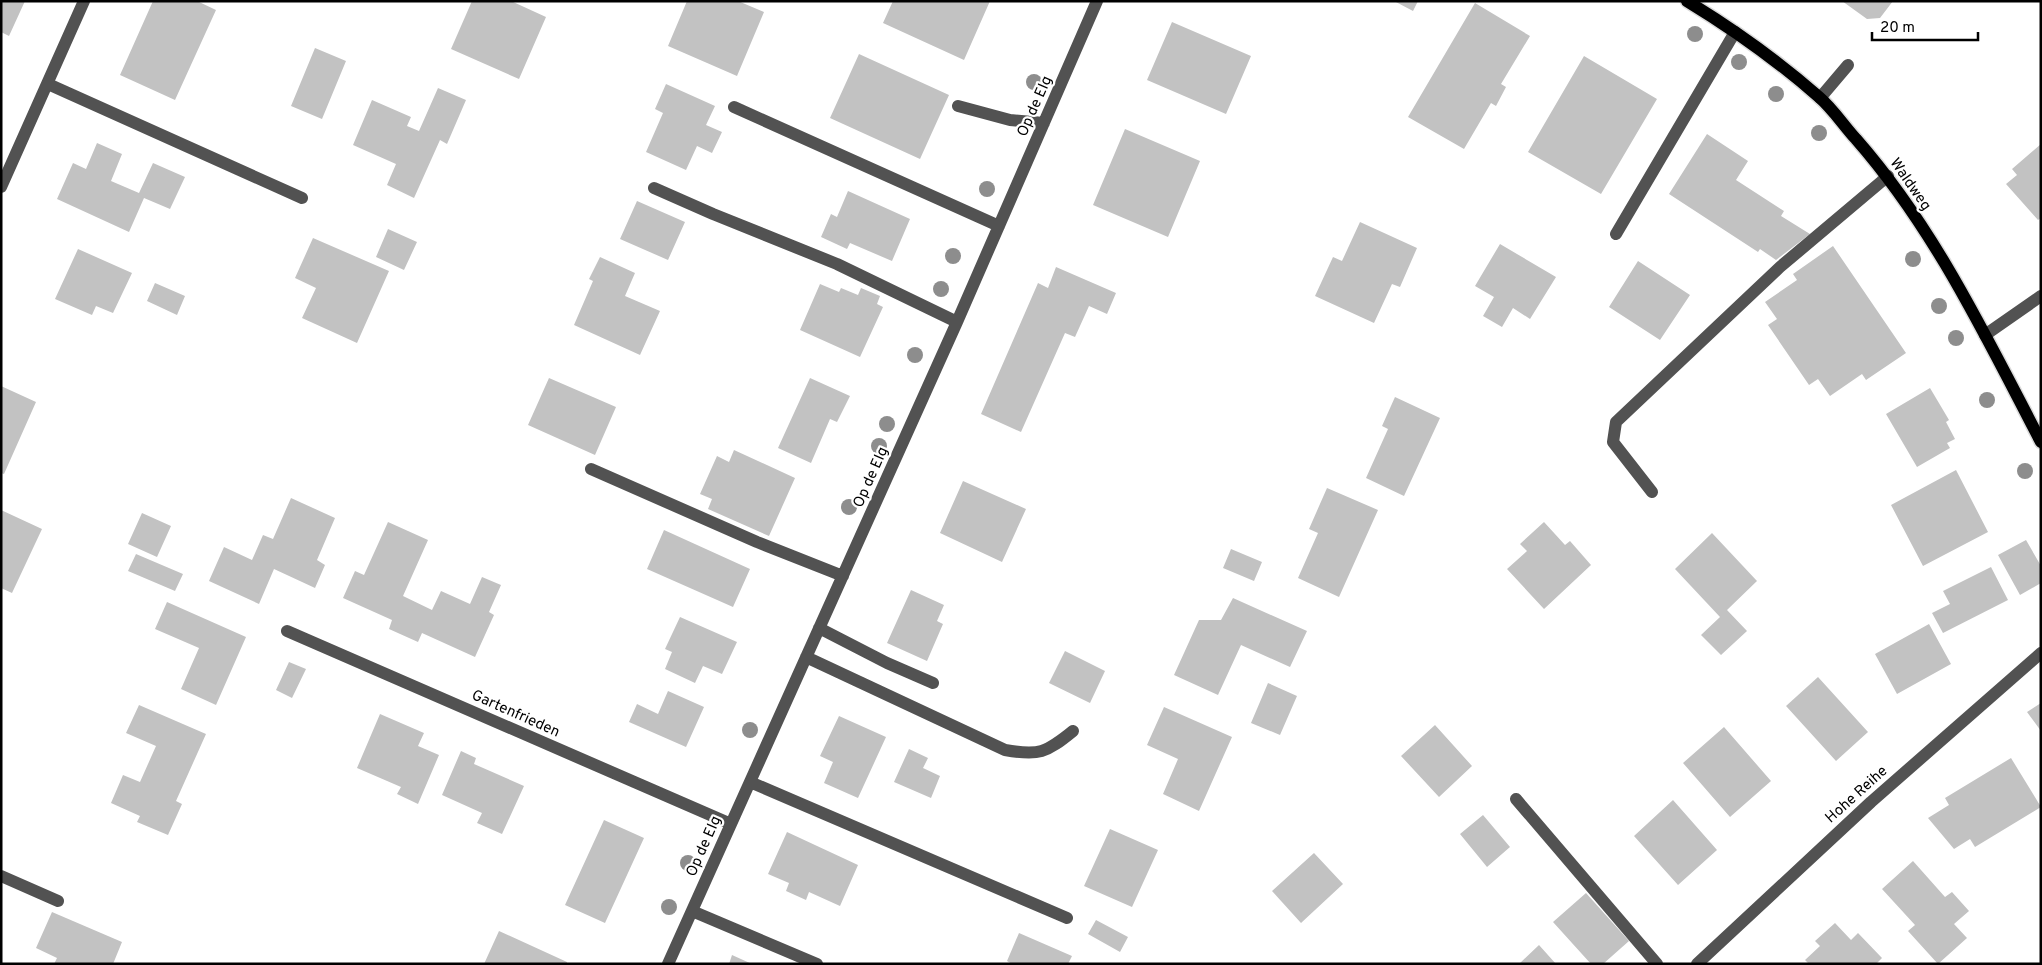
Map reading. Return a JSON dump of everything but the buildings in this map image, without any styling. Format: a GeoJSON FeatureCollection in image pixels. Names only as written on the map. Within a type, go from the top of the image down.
{"type":"FeatureCollection","features":[{"type":"Feature","properties":{"kind":"main road","name":"Waldweg"},"geometry":{"type":"LineString","coordinates":[[1687,1],[1735,32],[1820,98],[1888,176],[1938,251],[1986,335],[2041,442]]}},
{"type":"Feature","properties":{"kind":"street"},"geometry":{"type":"LineString","coordinates":[[1,187],[84,1]]}},
{"type":"Feature","properties":{"kind":"street","name":"Op de Elg"},"geometry":{"type":"LineString","coordinates":[[668,964],[958,322],[1097,1]]}},
{"type":"Feature","properties":{"kind":"street"},"geometry":{"type":"LineString","coordinates":[[1616,234],[1735,32]]}},
{"type":"Feature","properties":{"kind":"street"},"geometry":{"type":"LineString","coordinates":[[1820,98],[1848,65]]}},
{"type":"Feature","properties":{"kind":"street"},"geometry":{"type":"LineString","coordinates":[[48,84],[302,198]]}},
{"type":"Feature","properties":{"kind":"street"},"geometry":{"type":"LineString","coordinates":[[734,106],[999,226]]}},
{"type":"Feature","properties":{"kind":"street"},"geometry":{"type":"LineString","coordinates":[[958,106],[1010,120],[1044,123]]}},
{"type":"Feature","properties":{"kind":"street"},"geometry":{"type":"LineString","coordinates":[[1652,492],[1613,442],[1616,422],[1780,267],[1888,176]]}},
{"type":"Feature","properties":{"kind":"street"},"geometry":{"type":"LineString","coordinates":[[654,188],[713,214],[838,264],[958,322]]}},
{"type":"Feature","properties":{"kind":"street"},"geometry":{"type":"LineString","coordinates":[[1986,335],[2041,296]]}},
{"type":"Feature","properties":{"kind":"street"},"geometry":{"type":"LineString","coordinates":[[591,469],[757,542],[843,576]]}},
{"type":"Feature","properties":{"kind":"street"},"geometry":{"type":"LineString","coordinates":[[819,628],[887,663],[933,683]]}},
{"type":"Feature","properties":{"kind":"street","name":"Gartenfrieden"},"geometry":{"type":"LineString","coordinates":[[287,631],[731,824]]}},
{"type":"Feature","properties":{"kind":"street","name":"Hohe Reihe"},"geometry":{"type":"LineString","coordinates":[[1697,964],[1871,802],[2041,653]]}},
{"type":"Feature","properties":{"kind":"street"},"geometry":{"type":"LineString","coordinates":[[806,657],[1005,750],[1028,754],[1052,749],[1073,731]]}},
{"type":"Feature","properties":{"kind":"street"},"geometry":{"type":"LineString","coordinates":[[750,782],[1067,918]]}},
{"type":"Feature","properties":{"kind":"street"},"geometry":{"type":"LineString","coordinates":[[1516,799],[1657,964]]}},
{"type":"Feature","properties":{"kind":"street"},"geometry":{"type":"LineString","coordinates":[[1,876],[58,901]]}},
{"type":"Feature","properties":{"kind":"street"},"geometry":{"type":"LineString","coordinates":[[692,911],[817,964]]}}]}
